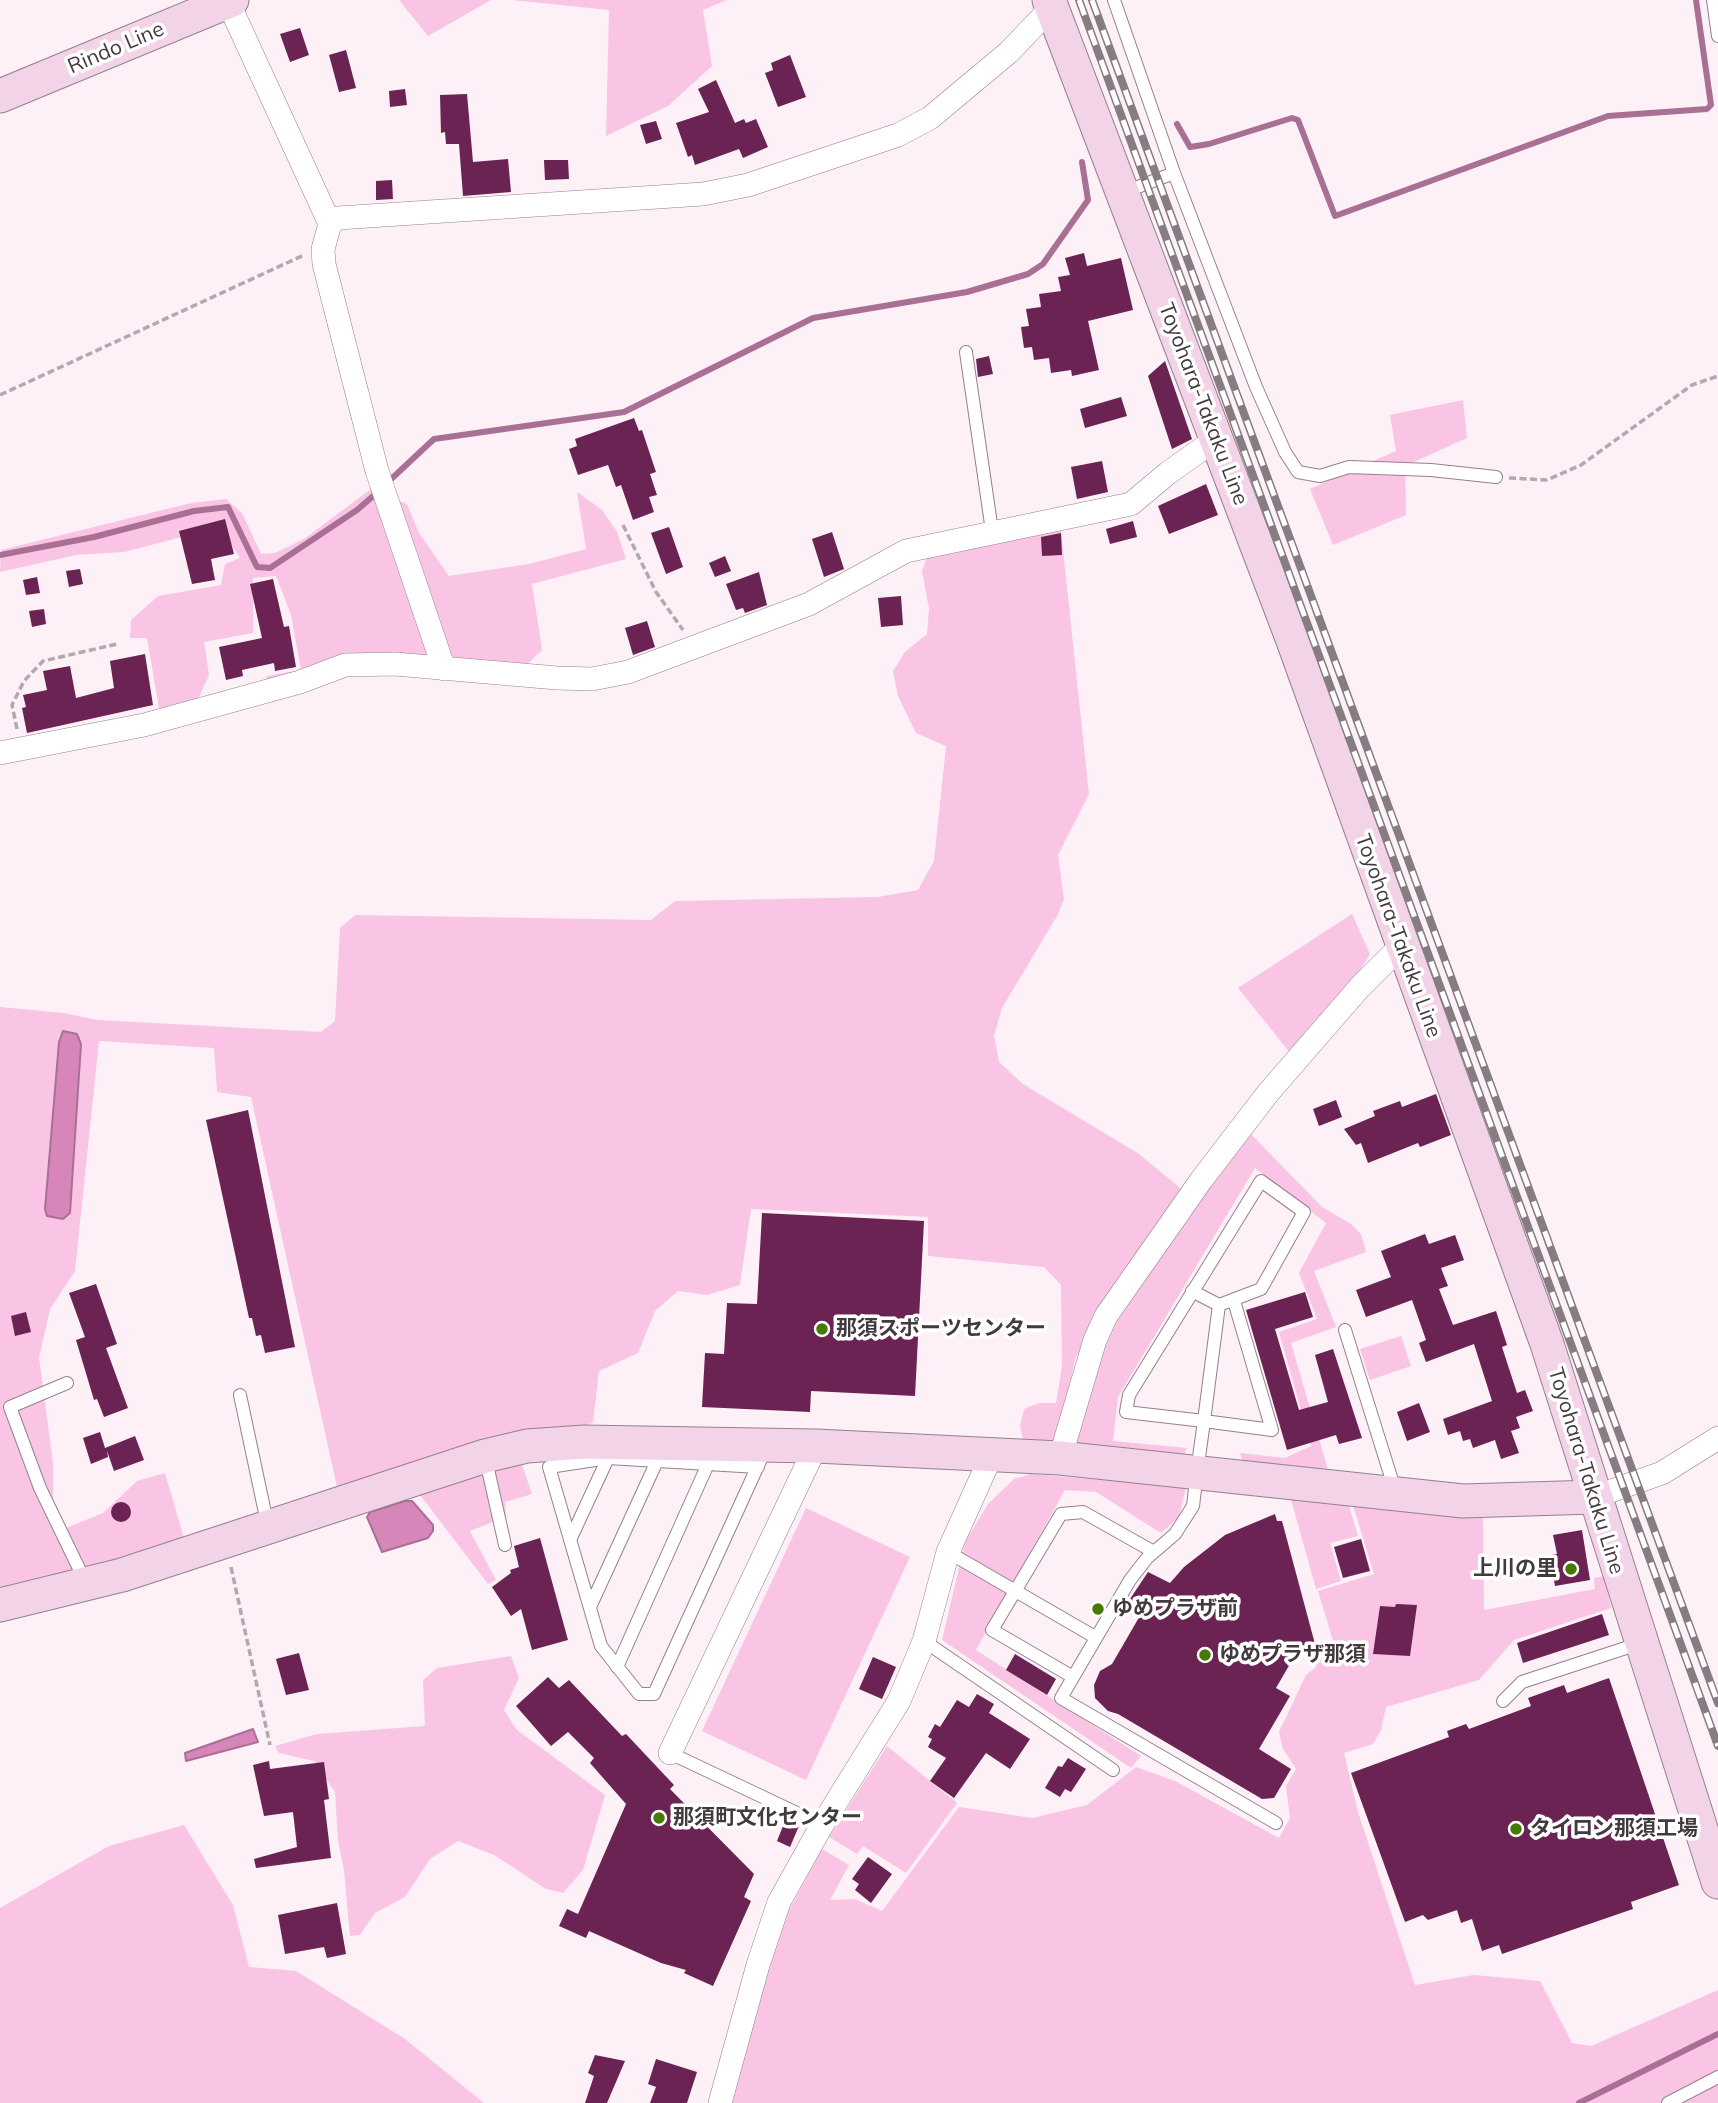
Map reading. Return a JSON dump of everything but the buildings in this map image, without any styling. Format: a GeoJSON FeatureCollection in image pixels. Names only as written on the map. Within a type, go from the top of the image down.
{"type":"FeatureCollection","features":[{"type":"Feature","properties":{"kind":"main road","name":"Rindo Line"},"geometry":{"type":"LineString","coordinates":[[0,96],[230,1]]}},
{"type":"Feature","properties":{"kind":"main road","name":"Toyohara-Takaku Line"},"geometry":{"type":"LineString","coordinates":[[1050,4],[1292,638],[1401,946],[1547,1344],[1718,1882]]}},
{"type":"Feature","properties":{"kind":"main road"},"geometry":{"type":"LineString","coordinates":[[0,1605],[86,1584],[485,1456],[527,1446],[584,1442],[763,1456],[816,1446],[1060,1458],[1463,1501],[1594,1497]]}},
{"type":"Feature","properties":{"kind":"street"},"geometry":{"type":"LineString","coordinates":[[230,1],[330,224]]}},
{"type":"Feature","properties":{"kind":"street"},"geometry":{"type":"LineString","coordinates":[[444,669],[377,471],[323,249],[330,224],[338,218],[703,194],[748,185],[898,135],[930,118],[991,68],[1050,4]]}},
{"type":"Feature","properties":{"kind":"street"},"geometry":{"type":"LineString","coordinates":[[11,750],[144,725],[300,682],[345,665],[395,664],[592,678],[628,673],[809,604],[906,551],[992,531],[1131,505],[1168,473],[1216,439]]}},
{"type":"Feature","properties":{"kind":"street"},"geometry":{"type":"LineString","coordinates":[[1060,1458],[1095,1340],[1106,1316],[1202,1179],[1268,1093],[1360,987],[1401,946]]}},
{"type":"Feature","properties":{"kind":"street"},"geometry":{"type":"LineString","coordinates":[[1594,1497],[1662,1473],[1718,1438]]}},
{"type":"Feature","properties":{"kind":"street"},"geometry":{"type":"LineString","coordinates":[[670,1753],[816,1446]]}},
{"type":"Feature","properties":{"kind":"street"},"geometry":{"type":"LineString","coordinates":[[720,2103],[758,1965],[779,1902],[822,1825],[900,1701],[924,1641],[948,1552],[992,1454]]}},
{"type":"Feature","properties":{"kind":"lane"},"geometry":{"type":"LineString","coordinates":[[1114,0],[1174,173],[1256,387],[1285,452],[1298,472],[1320,476],[1349,467],[1431,470],[1496,477]]}},
{"type":"Feature","properties":{"kind":"lane"},"geometry":{"type":"LineString","coordinates":[[1713,0],[1718,36]]}},
{"type":"Feature","properties":{"kind":"lane"},"geometry":{"type":"LineString","coordinates":[[1122,193],[1174,173]]}},
{"type":"Feature","properties":{"kind":"lane"},"geometry":{"type":"LineString","coordinates":[[966,352],[992,531]]}},
{"type":"Feature","properties":{"kind":"lane"},"geometry":{"type":"LineString","coordinates":[[1192,1291],[1219,1306],[1261,1289],[1304,1212],[1261,1181],[1192,1291],[1129,1395],[1126,1412],[1272,1430],[1234,1301]]}},
{"type":"Feature","properties":{"kind":"lane"},"geometry":{"type":"LineString","coordinates":[[1219,1306],[1193,1506],[1186,1521],[1130,1580],[1061,1698],[1276,1823]]}},
{"type":"Feature","properties":{"kind":"lane"},"geometry":{"type":"LineString","coordinates":[[1345,1330],[1396,1494]]}},
{"type":"Feature","properties":{"kind":"lane"},"geometry":{"type":"LineString","coordinates":[[66,1383],[10,1407],[40,1488],[86,1584]]}},
{"type":"Feature","properties":{"kind":"lane"},"geometry":{"type":"LineString","coordinates":[[240,1395],[268,1527]]}},
{"type":"Feature","properties":{"kind":"lane"},"geometry":{"type":"LineString","coordinates":[[485,1456],[505,1545]]}},
{"type":"Feature","properties":{"kind":"lane"},"geometry":{"type":"LineString","coordinates":[[763,1456],[654,1694],[639,1694],[601,1646],[549,1467],[608,1458],[708,1464],[763,1456]]}},
{"type":"Feature","properties":{"kind":"lane"},"geometry":{"type":"LineString","coordinates":[[570,1540],[608,1458]]}},
{"type":"Feature","properties":{"kind":"lane"},"geometry":{"type":"LineString","coordinates":[[590,1607],[657,1461]]}},
{"type":"Feature","properties":{"kind":"lane"},"geometry":{"type":"LineString","coordinates":[[617,1667],[708,1464]]}},
{"type":"Feature","properties":{"kind":"lane"},"geometry":{"type":"LineString","coordinates":[[1073,1677],[992,1630],[1061,1514],[1083,1512],[1154,1552]]}},
{"type":"Feature","properties":{"kind":"lane"},"geometry":{"type":"LineString","coordinates":[[948,1552],[1096,1637]]}},
{"type":"Feature","properties":{"kind":"lane"},"geometry":{"type":"LineString","coordinates":[[924,1641],[1113,1770]]}},
{"type":"Feature","properties":{"kind":"lane"},"geometry":{"type":"LineString","coordinates":[[1503,1701],[1522,1682],[1641,1643]]}},
{"type":"Feature","properties":{"kind":"lane"},"geometry":{"type":"LineString","coordinates":[[670,1753],[822,1825]]}},
{"type":"Feature","properties":{"kind":"lane"},"geometry":{"type":"LineString","coordinates":[[1668,2103],[1718,2077]]}},
{"type":"Feature","properties":{"kind":"path"},"geometry":{"type":"LineString","coordinates":[[0,395],[288,262],[323,249]]}},
{"type":"Feature","properties":{"kind":"path"},"geometry":{"type":"LineString","coordinates":[[1496,477],[1547,480],[1581,465],[1692,385],[1718,376]]}},
{"type":"Feature","properties":{"kind":"path"},"geometry":{"type":"LineString","coordinates":[[623,525],[656,592],[675,622],[698,647]]}},
{"type":"Feature","properties":{"kind":"path"},"geometry":{"type":"LineString","coordinates":[[11,750],[12,705],[24,681],[44,661],[117,644]]}},
{"type":"Feature","properties":{"kind":"path"},"geometry":{"type":"LineString","coordinates":[[225,1541],[270,1745]]}},
{"type":"Feature","properties":{"kind":"shaded area"},"geometry":{"type":"Polygon","coordinates":[[[399,0],[491,0],[428,36],[399,0]]]}},
{"type":"Feature","properties":{"kind":"shaded area"},"geometry":{"type":"Polygon","coordinates":[[[512,0],[727,0],[703,10],[712,66],[668,106],[606,136],[609,10],[512,0]]]}},
{"type":"Feature","properties":{"kind":"shaded area"},"geometry":{"type":"Polygon","coordinates":[[[1463,400],[1467,438],[1405,466],[1406,515],[1333,545],[1310,489],[1396,451],[1390,415],[1463,400]]]}},
{"type":"Feature","properties":{"kind":"shaded area"},"geometry":{"type":"Polygon","coordinates":[[[371,489],[407,504],[419,533],[449,576],[529,564],[586,549],[577,492],[602,510],[617,532],[626,559],[532,584],[542,650],[522,669],[463,661],[269,685],[266,676],[301,670],[291,615],[276,576],[253,578],[253,633],[204,642],[209,675],[195,706],[160,714],[147,638],[130,638],[131,620],[158,596],[221,585],[225,564],[240,558],[220,527],[124,552],[76,555],[0,572],[1,550],[191,503],[226,499],[242,513],[261,554],[275,553],[304,539],[371,489]]]}},
{"type":"Feature","properties":{"kind":"shaded area"},"geometry":{"type":"Polygon","coordinates":[[[1061,531],[1089,794],[1058,855],[1064,899],[1057,916],[1002,1008],[994,1036],[999,1062],[1023,1084],[1139,1154],[1185,1192],[1118,1279],[1075,1359],[1058,1441],[1039,1444],[1023,1440],[1020,1426],[1024,1409],[1039,1403],[1056,1403],[1062,1366],[1061,1285],[1044,1267],[928,1256],[928,1217],[751,1209],[740,1285],[707,1295],[678,1291],[655,1311],[638,1353],[599,1371],[593,1422],[570,1434],[350,1489],[337,1487],[251,1097],[217,1092],[214,1048],[99,1041],[75,1271],[50,1309],[39,1358],[53,1463],[53,1510],[66,1528],[103,1513],[137,1481],[165,1473],[186,1545],[0,1595],[0,1007],[64,1013],[97,1020],[321,1032],[335,1021],[340,928],[355,915],[651,920],[675,901],[878,897],[918,890],[934,861],[946,746],[916,733],[898,696],[893,671],[905,652],[927,634],[929,609],[922,571],[929,551],[1061,531]],[[63,1032],[59,1042],[45,1209],[63,1219],[70,1213],[81,1044],[63,1032]]]}},
{"type":"Feature","properties":{"kind":"shaded area"},"geometry":{"type":"Polygon","coordinates":[[[1352,914],[1370,954],[1346,994],[1291,1054],[1238,988],[1352,914]]]}},
{"type":"Feature","properties":{"kind":"shaded area"},"geometry":{"type":"Polygon","coordinates":[[[63,1031],[77,1034],[81,1044],[70,1213],[63,1219],[47,1216],[45,1209],[59,1042],[63,1031]]]}},
{"type":"Feature","properties":{"kind":"shaded area"},"geometry":{"type":"Polygon","coordinates":[[[1248,1131],[1322,1207],[1351,1224],[1361,1234],[1366,1252],[1314,1271],[1336,1327],[1291,1343],[1329,1473],[1243,1462],[1240,1453],[1285,1458],[1311,1446],[1279,1332],[1317,1319],[1299,1273],[1326,1223],[1255,1168],[1118,1397],[1113,1441],[1187,1448],[1182,1458],[1071,1445],[1099,1360],[1116,1323],[1248,1131]]]}},
{"type":"Feature","properties":{"kind":"shaded area"},"geometry":{"type":"Polygon","coordinates":[[[1401,1336],[1411,1366],[1370,1380],[1360,1349],[1401,1336]]]}},
{"type":"Feature","properties":{"kind":"shaded area"},"geometry":{"type":"Polygon","coordinates":[[[521,1462],[532,1494],[505,1502],[506,1517],[470,1531],[496,1580],[488,1584],[417,1491],[521,1462]]]}},
{"type":"Feature","properties":{"kind":"shaded area"},"geometry":{"type":"Polygon","coordinates":[[[1031,1474],[1186,1487],[1179,1517],[1161,1533],[1096,1492],[1065,1490],[976,1650],[1141,1756],[1131,1768],[942,1640],[965,1542],[988,1504],[1014,1479],[1031,1474]]]}},
{"type":"Feature","properties":{"kind":"shaded area"},"geometry":{"type":"Polygon","coordinates":[[[1290,1496],[1348,1502],[1358,1536],[1330,1543],[1341,1581],[1316,1589],[1290,1496]]]}},
{"type":"Feature","properties":{"kind":"shaded area"},"geometry":{"type":"Polygon","coordinates":[[[412,1501],[433,1525],[433,1531],[428,1538],[382,1552],[367,1517],[370,1512],[412,1501]]]}},
{"type":"Feature","properties":{"kind":"shaded area"},"geometry":{"type":"Polygon","coordinates":[[[1352,1502],[1483,1515],[1484,1610],[1595,1589],[1594,1578],[1604,1576],[1611,1608],[1514,1640],[1479,1680],[1386,1707],[1381,1730],[1373,1744],[1344,1753],[1358,1812],[1415,1985],[1474,1975],[1540,1981],[1572,2043],[1591,2046],[1718,1990],[1718,2103],[731,2103],[769,1961],[787,1914],[822,1849],[849,1865],[830,1900],[855,1899],[882,1911],[959,1807],[1032,1818],[1087,1805],[1136,1767],[1175,1781],[1279,1838],[1290,1818],[1286,1786],[1296,1769],[1283,1749],[1279,1732],[1306,1675],[1316,1667],[1313,1647],[1333,1641],[1318,1591],[1374,1574],[1352,1502]]]}},
{"type":"Feature","properties":{"kind":"shaded area"},"geometry":{"type":"Polygon","coordinates":[[[806,1508],[910,1557],[806,1780],[702,1731],[806,1508]]]}},
{"type":"Feature","properties":{"kind":"shaded area"},"geometry":{"type":"Polygon","coordinates":[[[511,1656],[519,1678],[504,1710],[517,1730],[605,1795],[583,1870],[563,1893],[546,1889],[494,1855],[458,1841],[430,1859],[405,1897],[375,1913],[360,1935],[350,1936],[335,1792],[314,1761],[279,1753],[275,1746],[317,1734],[425,1726],[423,1680],[437,1668],[511,1656]]]}},
{"type":"Feature","properties":{"kind":"shaded area"},"geometry":{"type":"Polygon","coordinates":[[[253,1729],[258,1742],[186,1761],[185,1753],[253,1729]]]}},
{"type":"Feature","properties":{"kind":"shaded area"},"geometry":{"type":"Polygon","coordinates":[[[887,1746],[957,1803],[906,1873],[863,1846],[857,1854],[829,1837],[887,1746]]]}},
{"type":"Feature","properties":{"kind":"shaded area"},"geometry":{"type":"Polygon","coordinates":[[[184,1825],[233,1905],[249,1967],[296,1971],[405,2039],[484,2103],[0,2103],[0,1908],[109,1846],[184,1825]]]}},
{"type":"Feature","properties":{"kind":"waterway"},"geometry":{"type":"LineString","coordinates":[[1177,124],[1190,147],[1209,144],[1292,118],[1298,120],[1335,216],[1608,116],[1707,109],[1711,105],[1696,0]]}},
{"type":"Feature","properties":{"kind":"waterway"},"geometry":{"type":"LineString","coordinates":[[388,482],[434,439],[624,412],[813,318],[967,292],[1028,274],[1043,264],[1088,200],[1082,162]]}},
{"type":"Feature","properties":{"kind":"waterway"},"geometry":{"type":"LineString","coordinates":[[0,555],[94,537],[194,511],[228,507],[257,567],[270,568],[357,510],[380,490]]}},
{"type":"Feature","properties":{"kind":"waterway"},"geometry":{"type":"LineString","coordinates":[[1579,2103],[1718,2034]]}},
{"type":"Feature","properties":{"kind":"railway"},"geometry":{"type":"LineString","coordinates":[[1079,0],[1718,1746]]}},
{"type":"Feature","properties":{"kind":"railway"},"geometry":{"type":"LineString","coordinates":[[1092,0],[1718,1703]]}},
{"type":"Feature","properties":{"kind":"place","name":"那須スポーツセンター"},"geometry":{"type":"Point","coordinates":[822,1329]}},
{"type":"Feature","properties":{"kind":"place","name":"上川の里"},"geometry":{"type":"Point","coordinates":[1571,1569]}},
{"type":"Feature","properties":{"kind":"place","name":"ゆめプラザ前"},"geometry":{"type":"Point","coordinates":[1098,1609]}},
{"type":"Feature","properties":{"kind":"place","name":"ゆめプラザ那須"},"geometry":{"type":"Point","coordinates":[1205,1655]}},
{"type":"Feature","properties":{"kind":"place","name":"那須町文化センター"},"geometry":{"type":"Point","coordinates":[659,1818]}},
{"type":"Feature","properties":{"kind":"place","name":"タイロン那須工場"},"geometry":{"type":"Point","coordinates":[1516,1829]}}]}
